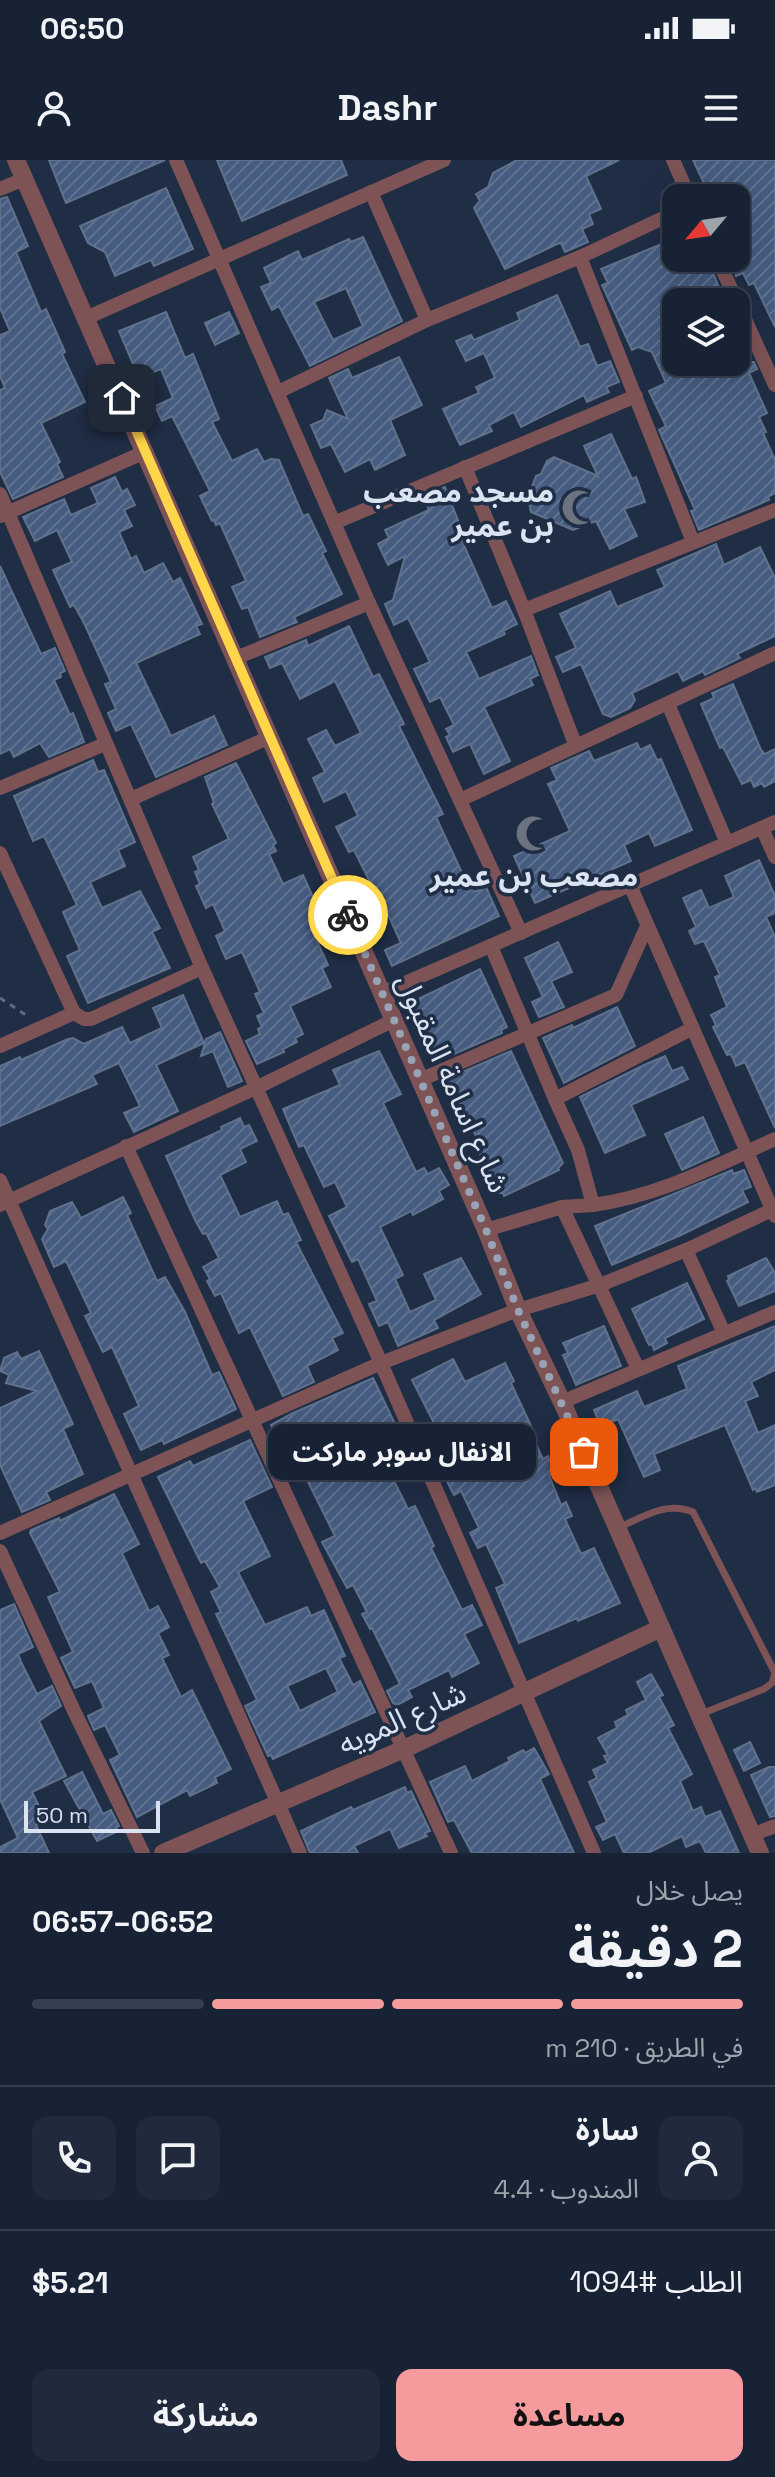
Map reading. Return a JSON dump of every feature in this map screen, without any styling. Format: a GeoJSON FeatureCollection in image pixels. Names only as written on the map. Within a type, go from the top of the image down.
{"type":"FeatureCollection","features":[{"type":"Feature","properties":{"kind":"street","name":"شارع اسامة المقبول"},"geometry":{"type":"LineString","coordinates":[[16,160],[486,1230],[518,1310],[562,1402],[756,1844]]}},
{"type":"Feature","properties":{"kind":"street"},"geometry":{"type":"LineString","coordinates":[[176,160],[369,603],[521,933]]}},
{"type":"Feature","properties":{"kind":"street"},"geometry":{"type":"LineString","coordinates":[[86,318],[371,192],[425,164],[444,160]]}},
{"type":"Feature","properties":{"kind":"street"},"geometry":{"type":"LineString","coordinates":[[673,160],[684,184]]}},
{"type":"Feature","properties":{"kind":"street"},"geometry":{"type":"LineString","coordinates":[[0,189],[24,179]]}},
{"type":"Feature","properties":{"kind":"street"},"geometry":{"type":"LineString","coordinates":[[371,192],[427,320]]}},
{"type":"Feature","properties":{"kind":"street"},"geometry":{"type":"LineString","coordinates":[[278,392],[427,320],[580,257],[662,219]]}},
{"type":"Feature","properties":{"kind":"street"},"geometry":{"type":"LineString","coordinates":[[580,257],[693,542]]}},
{"type":"Feature","properties":{"kind":"street"},"geometry":{"type":"LineString","coordinates":[[723,272],[775,385]]}},
{"type":"Feature","properties":{"kind":"street"},"geometry":{"type":"LineString","coordinates":[[336,522],[636,396]]}},
{"type":"Feature","properties":{"kind":"street"},"geometry":{"type":"LineString","coordinates":[[4,515],[145,452]]}},
{"type":"Feature","properties":{"kind":"street"},"geometry":{"type":"LineString","coordinates":[[465,467],[575,744]]}},
{"type":"Feature","properties":{"kind":"street"},"geometry":{"type":"LineString","coordinates":[[0,494],[4,515],[131,799],[202,968],[381,1363],[594,1853]]}},
{"type":"Feature","properties":{"kind":"street"},"geometry":{"type":"LineString","coordinates":[[524,610],[775,510]]}},
{"type":"Feature","properties":{"kind":"street"},"geometry":{"type":"LineString","coordinates":[[236,658],[369,603]]}},
{"type":"Feature","properties":{"kind":"street"},"geometry":{"type":"LineString","coordinates":[[460,800],[775,653]]}},
{"type":"Feature","properties":{"kind":"street"},"geometry":{"type":"LineString","coordinates":[[668,704],[727,843]]}},
{"type":"Feature","properties":{"kind":"street"},"geometry":{"type":"LineString","coordinates":[[131,799],[270,737]]}},
{"type":"Feature","properties":{"kind":"street"},"geometry":{"type":"LineString","coordinates":[[0,788],[105,744]]}},
{"type":"Feature","properties":{"kind":"street"},"geometry":{"type":"LineString","coordinates":[[382,993],[768,825],[775,857]]}},
{"type":"Feature","properties":{"kind":"street"},"geometry":{"type":"LineString","coordinates":[[0,853],[4,875],[74,1013],[84,1019],[91,1019],[202,968]]}},
{"type":"Feature","properties":{"kind":"street"},"geometry":{"type":"LineString","coordinates":[[0,1533],[381,1363],[518,1310],[600,1285],[774,1213],[630,885]]}},
{"type":"Feature","properties":{"kind":"street"},"geometry":{"type":"LineString","coordinates":[[420,1080],[616,995],[647,926]]}},
{"type":"Feature","properties":{"kind":"street"},"geometry":{"type":"LineString","coordinates":[[491,946],[578,1150],[593,1205]]}},
{"type":"Feature","properties":{"kind":"street"},"geometry":{"type":"LineString","coordinates":[[0,1046],[74,1013]]}},
{"type":"Feature","properties":{"kind":"street"},"geometry":{"type":"LineString","coordinates":[[5,1203],[258,1087],[394,1020]]}},
{"type":"Feature","properties":{"kind":"street"},"geometry":{"type":"LineString","coordinates":[[555,1099],[691,1029]]}},
{"type":"Feature","properties":{"kind":"street"},"geometry":{"type":"LineString","coordinates":[[486,1230],[562,1207],[593,1205],[651,1194],[775,1139]]}},
{"type":"Feature","properties":{"kind":"street"},"geometry":{"type":"LineString","coordinates":[[126,1146],[451,1853]]}},
{"type":"Feature","properties":{"kind":"street"},"geometry":{"type":"LineString","coordinates":[[0,1180],[5,1203],[300,1853]]}},
{"type":"Feature","properties":{"kind":"street"},"geometry":{"type":"LineString","coordinates":[[562,1207],[638,1369]]}},
{"type":"Feature","properties":{"kind":"street"},"geometry":{"type":"LineString","coordinates":[[686,1250],[724,1333]]}},
{"type":"Feature","properties":{"kind":"street"},"geometry":{"type":"LineString","coordinates":[[562,1402],[775,1312]]}},
{"type":"Feature","properties":{"kind":"street"},"geometry":{"type":"LineString","coordinates":[[0,1551],[143,1853]]}},
{"type":"Feature","properties":{"kind":"street","name":"شارع المويه"},"geometry":{"type":"LineString","coordinates":[[163,1853],[404,1749],[661,1628]]}},
{"type":"Feature","properties":{"kind":"street"},"geometry":{"type":"LineString","coordinates":[[756,1844],[775,1826]]}},
{"type":"Feature","properties":{"kind":"lane"},"geometry":{"type":"LineString","coordinates":[[617,1528],[665,1507],[679,1506],[693,1512],[775,1673],[772,1683],[764,1689],[699,1715]]}},
{"type":"Feature","properties":{"kind":"path"},"geometry":{"type":"LineString","coordinates":[[0,998],[42,1027]]}},
{"type":"Feature","properties":{"kind":"building"},"geometry":{"type":"Polygon","coordinates":[[[49,160],[165,160],[66,203],[49,160]]]}},
{"type":"Feature","properties":{"kind":"building"},"geometry":{"type":"Polygon","coordinates":[[[217,160],[341,160],[347,175],[242,221],[217,160]]]}},
{"type":"Feature","properties":{"kind":"building"},"geometry":{"type":"Polygon","coordinates":[[[517,160],[619,160],[586,176],[601,209],[589,214],[593,224],[582,229],[588,242],[565,252],[561,243],[557,244],[505,269],[474,208],[480,201],[476,194],[488,187],[493,173],[517,160]]]}},
{"type":"Feature","properties":{"kind":"building"},"geometry":{"type":"Polygon","coordinates":[[[693,160],[775,160],[775,327],[754,283],[749,285],[743,273],[736,276],[736,272],[750,272],[750,184],[704,184],[693,160]]]}},
{"type":"Feature","properties":{"kind":"building"},"geometry":{"type":"Polygon","coordinates":[[[166,188],[193,249],[154,266],[151,260],[115,276],[105,252],[88,243],[80,226],[166,188]]]}},
{"type":"Feature","properties":{"kind":"building"},"geometry":{"type":"Polygon","coordinates":[[[7,197],[28,246],[16,252],[41,312],[46,309],[65,352],[62,354],[85,402],[41,423],[60,462],[57,464],[63,477],[13,499],[0,472],[0,390],[5,388],[0,376],[0,335],[10,331],[0,308],[0,199],[7,197]]]}},
{"type":"Feature","properties":{"kind":"building"},"geometry":{"type":"Polygon","coordinates":[[[363,237],[402,321],[310,366],[279,306],[272,310],[261,287],[271,283],[264,268],[298,251],[302,260],[349,239],[351,242],[363,237]],[[346,288],[314,302],[333,340],[363,326],[346,288]]]}},
{"type":"Feature","properties":{"kind":"building"},"geometry":{"type":"Polygon","coordinates":[[[662,244],[662,272],[713,272],[719,288],[662,288],[662,374],[652,352],[638,347],[632,350],[602,285],[608,283],[601,269],[662,244]]]}},
{"type":"Feature","properties":{"kind":"building"},"geometry":{"type":"Polygon","coordinates":[[[557,295],[580,347],[588,344],[597,366],[610,361],[619,382],[606,387],[609,392],[587,402],[584,395],[521,427],[514,412],[489,425],[492,431],[460,445],[443,409],[479,393],[476,387],[495,378],[484,353],[466,361],[456,341],[471,335],[474,340],[520,320],[517,313],[557,295]]]}},
{"type":"Feature","properties":{"kind":"building"},"geometry":{"type":"Polygon","coordinates":[[[166,312],[185,358],[193,354],[219,419],[212,422],[232,461],[257,449],[264,462],[279,460],[303,516],[308,514],[326,551],[322,553],[342,594],[294,617],[297,622],[260,637],[248,607],[242,609],[232,587],[246,581],[220,523],[216,525],[212,521],[200,496],[210,491],[172,416],[162,421],[155,406],[173,398],[161,369],[139,378],[119,331],[166,312]]]}},
{"type":"Feature","properties":{"kind":"building"},"geometry":{"type":"Polygon","coordinates":[[[229,312],[239,333],[215,345],[205,323],[229,312]]]}},
{"type":"Feature","properties":{"kind":"building"},"geometry":{"type":"Polygon","coordinates":[[[399,357],[422,405],[390,420],[405,455],[375,470],[370,459],[345,472],[331,444],[321,448],[311,425],[323,420],[327,410],[348,419],[329,378],[348,369],[352,378],[399,357]]]}},
{"type":"Feature","properties":{"kind":"building"},"geometry":{"type":"Polygon","coordinates":[[[750,362],[754,362],[757,369],[750,372],[750,362]]]}},
{"type":"Feature","properties":{"kind":"building"},"geometry":{"type":"Polygon","coordinates":[[[750,375],[767,413],[759,417],[775,460],[775,493],[768,497],[769,500],[699,530],[691,511],[695,510],[659,430],[666,426],[649,391],[666,383],[663,376],[750,375]]]}},
{"type":"Feature","properties":{"kind":"building"},"geometry":{"type":"Polygon","coordinates":[[[611,434],[632,479],[636,477],[645,502],[624,509],[637,536],[610,549],[596,521],[573,530],[531,512],[528,497],[536,476],[554,457],[598,476],[584,446],[611,434]]]}},
{"type":"Feature","properties":{"kind":"building"},"geometry":{"type":"Polygon","coordinates":[[[115,477],[122,492],[127,489],[135,505],[124,510],[132,526],[119,532],[131,559],[136,556],[144,573],[163,563],[173,582],[180,578],[202,624],[196,626],[200,634],[136,663],[171,736],[214,716],[227,745],[156,777],[131,724],[116,731],[108,713],[116,709],[105,684],[111,682],[84,623],[74,605],[70,607],[53,570],[72,562],[57,530],[35,541],[23,517],[64,499],[71,515],[98,503],[91,488],[115,477]]]}},
{"type":"Feature","properties":{"kind":"building"},"geometry":{"type":"Polygon","coordinates":[[[445,487],[461,528],[457,530],[492,608],[506,601],[517,624],[503,631],[505,634],[466,652],[479,679],[531,656],[538,675],[530,679],[533,685],[484,707],[510,761],[484,774],[470,744],[453,752],[446,729],[454,725],[440,697],[430,702],[414,669],[430,662],[408,618],[394,625],[385,604],[393,600],[405,556],[388,565],[378,544],[389,538],[385,530],[429,510],[424,498],[445,487]]]}},
{"type":"Feature","properties":{"kind":"building"},"geometry":{"type":"Polygon","coordinates":[[[716,544],[724,565],[760,547],[775,578],[775,636],[737,654],[740,658],[705,675],[703,671],[683,681],[678,671],[632,693],[635,700],[630,708],[611,717],[603,714],[581,664],[563,672],[556,657],[576,648],[560,614],[610,591],[617,607],[665,587],[657,570],[716,544]]]}},
{"type":"Feature","properties":{"kind":"building"},"geometry":{"type":"Polygon","coordinates":[[[0,566],[41,654],[55,648],[65,671],[54,680],[70,715],[73,713],[84,742],[49,757],[40,743],[14,757],[10,749],[0,754],[0,566]]]}},
{"type":"Feature","properties":{"kind":"building"},"geometry":{"type":"Polygon","coordinates":[[[349,626],[373,677],[379,674],[404,724],[399,726],[443,814],[436,817],[463,875],[466,874],[474,892],[486,887],[499,916],[392,966],[385,950],[401,943],[354,850],[349,852],[336,827],[358,816],[346,791],[324,802],[313,778],[325,772],[308,739],[326,730],[335,746],[361,733],[335,681],[300,699],[282,663],[270,668],[265,657],[306,640],[308,646],[349,626]]]}},
{"type":"Feature","properties":{"kind":"building"},"geometry":{"type":"Polygon","coordinates":[[[733,684],[761,750],[765,754],[775,749],[775,781],[764,787],[762,783],[754,787],[751,780],[742,784],[723,747],[720,748],[701,704],[714,698],[712,693],[733,684]]]}},
{"type":"Feature","properties":{"kind":"building"},"geometry":{"type":"Polygon","coordinates":[[[637,743],[640,750],[650,745],[657,760],[661,759],[692,830],[655,846],[649,833],[624,845],[631,861],[535,903],[514,856],[570,831],[548,784],[557,780],[551,768],[589,751],[594,761],[637,743]]]}},
{"type":"Feature","properties":{"kind":"building"},"geometry":{"type":"Polygon","coordinates":[[[93,760],[98,772],[104,770],[135,842],[118,850],[125,866],[90,882],[102,908],[140,891],[160,928],[152,932],[170,968],[88,1003],[67,956],[80,950],[63,912],[77,905],[44,836],[33,841],[14,796],[93,760]]]}},
{"type":"Feature","properties":{"kind":"building"},"geometry":{"type":"Polygon","coordinates":[[[236,763],[276,843],[273,845],[276,851],[269,854],[283,884],[303,875],[325,923],[311,928],[328,965],[322,968],[331,987],[290,1006],[303,1034],[295,1038],[297,1042],[283,1049],[284,1052],[257,1064],[246,1041],[260,1034],[258,1029],[262,1027],[257,1016],[264,1013],[255,994],[260,992],[242,952],[226,959],[216,936],[225,931],[213,904],[206,908],[196,886],[200,884],[195,872],[199,870],[193,857],[229,839],[212,804],[205,777],[236,763]]]}},
{"type":"Feature","properties":{"kind":"building"},"geometry":{"type":"Polygon","coordinates":[[[759,860],[775,896],[775,913],[766,917],[775,937],[775,1128],[745,1062],[736,1066],[713,1027],[716,1025],[711,1015],[727,1007],[715,977],[720,975],[704,941],[695,944],[689,931],[696,927],[683,898],[701,890],[709,908],[734,897],[725,876],[759,860]]]}},
{"type":"Feature","properties":{"kind":"building"},"geometry":{"type":"Polygon","coordinates":[[[558,942],[572,972],[551,981],[564,1007],[539,1017],[532,1002],[543,997],[525,958],[558,942]]]}},
{"type":"Feature","properties":{"kind":"building"},"geometry":{"type":"Polygon","coordinates":[[[480,969],[507,1027],[501,1030],[502,1033],[436,1062],[408,1004],[480,969]]]}},
{"type":"Feature","properties":{"kind":"building"},"geometry":{"type":"Polygon","coordinates":[[[183,995],[204,1043],[156,1065],[178,1111],[134,1132],[124,1113],[140,1106],[119,1063],[92,1075],[97,1084],[0,1126],[0,1066],[68,1039],[73,1038],[84,1044],[122,1027],[130,1043],[162,1028],[153,1008],[183,995]]]}},
{"type":"Feature","properties":{"kind":"building"},"geometry":{"type":"Polygon","coordinates":[[[617,1007],[635,1046],[564,1083],[543,1038],[617,1007]]]}},
{"type":"Feature","properties":{"kind":"building"},"geometry":{"type":"Polygon","coordinates":[[[220,1032],[242,1081],[228,1087],[213,1051],[201,1056],[206,1039],[220,1032]]]}},
{"type":"Feature","properties":{"kind":"building"},"geometry":{"type":"Polygon","coordinates":[[[379,1051],[401,1094],[383,1103],[416,1172],[424,1168],[428,1174],[439,1168],[449,1185],[439,1191],[443,1199],[413,1215],[411,1211],[380,1227],[403,1275],[395,1279],[410,1312],[436,1300],[424,1274],[461,1258],[481,1294],[434,1320],[438,1328],[398,1346],[388,1322],[379,1326],[369,1304],[377,1301],[358,1259],[352,1262],[329,1216],[347,1207],[335,1182],[324,1187],[304,1145],[299,1147],[283,1109],[340,1085],[333,1070],[379,1051]]]}},
{"type":"Feature","properties":{"kind":"building"},"geometry":{"type":"Polygon","coordinates":[[[511,1051],[563,1163],[559,1170],[504,1196],[503,1193],[496,1193],[471,1125],[466,1127],[444,1080],[511,1051]]]}},
{"type":"Feature","properties":{"kind":"building"},"geometry":{"type":"Polygon","coordinates":[[[665,1056],[672,1071],[682,1067],[688,1079],[631,1105],[645,1135],[605,1153],[580,1097],[665,1056]]]}},
{"type":"Feature","properties":{"kind":"building"},"geometry":{"type":"Polygon","coordinates":[[[703,1117],[719,1153],[682,1170],[665,1134],[703,1117]]]}},
{"type":"Feature","properties":{"kind":"building"},"geometry":{"type":"Polygon","coordinates":[[[240,1118],[244,1127],[249,1125],[257,1141],[240,1149],[246,1162],[220,1175],[240,1217],[277,1201],[283,1215],[288,1213],[301,1240],[296,1242],[343,1333],[332,1338],[338,1350],[307,1366],[314,1382],[283,1396],[250,1327],[239,1333],[221,1293],[215,1296],[207,1281],[210,1279],[203,1267],[219,1258],[206,1233],[203,1234],[196,1222],[166,1156],[222,1130],[221,1127],[240,1118]]]}},
{"type":"Feature","properties":{"kind":"building"},"geometry":{"type":"Polygon","coordinates":[[[732,1170],[733,1174],[744,1170],[751,1187],[742,1190],[748,1202],[612,1265],[595,1226],[732,1170]]]}},
{"type":"Feature","properties":{"kind":"building"},"geometry":{"type":"Polygon","coordinates":[[[123,1197],[131,1213],[127,1215],[157,1281],[165,1277],[185,1312],[212,1375],[219,1372],[236,1409],[164,1444],[162,1440],[141,1450],[124,1414],[139,1406],[112,1347],[103,1352],[85,1316],[91,1313],[66,1261],[54,1267],[42,1239],[48,1229],[45,1225],[50,1211],[72,1202],[81,1218],[123,1197]]]}},
{"type":"Feature","properties":{"kind":"building"},"geometry":{"type":"Polygon","coordinates":[[[766,1258],[775,1273],[775,1291],[739,1306],[727,1281],[728,1276],[766,1258]]]}},
{"type":"Feature","properties":{"kind":"building"},"geometry":{"type":"Polygon","coordinates":[[[687,1283],[704,1319],[665,1338],[667,1343],[654,1350],[632,1309],[687,1283]]]}},
{"type":"Feature","properties":{"kind":"building"},"geometry":{"type":"Polygon","coordinates":[[[604,1326],[621,1366],[576,1385],[563,1355],[568,1353],[563,1343],[604,1326]]]}},
{"type":"Feature","properties":{"kind":"building"},"geometry":{"type":"Polygon","coordinates":[[[775,1326],[775,1370],[751,1382],[758,1396],[745,1401],[758,1433],[775,1425],[775,1485],[757,1492],[755,1488],[753,1490],[725,1425],[654,1454],[660,1470],[644,1477],[618,1419],[601,1427],[594,1410],[637,1391],[644,1407],[687,1389],[678,1366],[775,1326]]]}},
{"type":"Feature","properties":{"kind":"building"},"geometry":{"type":"Polygon","coordinates":[[[39,1351],[73,1424],[63,1429],[83,1474],[46,1492],[50,1500],[22,1512],[0,1465],[0,1408],[37,1391],[6,1383],[9,1375],[0,1371],[4,1358],[17,1352],[21,1359],[39,1351]]]}},
{"type":"Feature","properties":{"kind":"building"},"geometry":{"type":"Polygon","coordinates":[[[453,1359],[465,1382],[505,1363],[531,1426],[528,1427],[543,1459],[548,1456],[555,1472],[549,1475],[561,1505],[566,1502],[572,1516],[565,1519],[581,1554],[594,1548],[620,1603],[519,1643],[496,1588],[505,1584],[486,1544],[478,1548],[470,1533],[479,1528],[461,1491],[454,1495],[422,1433],[436,1427],[412,1380],[453,1359]]]}},
{"type":"Feature","properties":{"kind":"building"},"geometry":{"type":"Polygon","coordinates":[[[373,1378],[417,1470],[394,1481],[408,1509],[415,1506],[434,1546],[431,1548],[462,1610],[472,1605],[482,1625],[464,1634],[479,1663],[452,1677],[449,1670],[408,1690],[412,1697],[397,1705],[387,1691],[400,1684],[362,1614],[367,1612],[353,1585],[347,1588],[322,1542],[335,1536],[307,1480],[359,1454],[345,1425],[280,1456],[269,1432],[273,1430],[271,1425],[291,1414],[373,1378]]]}},
{"type":"Feature","properties":{"kind":"building"},"geometry":{"type":"Polygon","coordinates":[[[250,1440],[272,1487],[243,1501],[270,1556],[238,1572],[265,1625],[307,1607],[311,1616],[324,1610],[345,1656],[339,1658],[353,1685],[360,1681],[375,1712],[273,1759],[271,1755],[268,1756],[245,1706],[257,1700],[216,1614],[221,1612],[211,1592],[220,1587],[205,1561],[201,1563],[158,1477],[190,1461],[193,1466],[250,1440]],[[326,1668],[287,1686],[300,1711],[338,1692],[326,1668]]]}},
{"type":"Feature","properties":{"kind":"building"},"geometry":{"type":"Polygon","coordinates":[[[114,1494],[139,1544],[122,1553],[149,1611],[158,1606],[169,1627],[158,1633],[169,1655],[162,1658],[181,1697],[192,1690],[231,1769],[215,1777],[217,1783],[190,1796],[187,1790],[137,1817],[110,1760],[120,1755],[105,1725],[94,1730],[88,1716],[104,1708],[92,1681],[75,1688],[61,1658],[73,1652],[48,1597],[60,1592],[30,1533],[114,1494]]]}},
{"type":"Feature","properties":{"kind":"building"},"geometry":{"type":"Polygon","coordinates":[[[14,1604],[33,1647],[18,1654],[22,1664],[37,1694],[52,1686],[61,1706],[39,1721],[66,1776],[32,1792],[46,1820],[36,1825],[49,1853],[0,1853],[0,1847],[18,1838],[0,1799],[0,1610],[14,1604]]]}},
{"type":"Feature","properties":{"kind":"building"},"geometry":{"type":"Polygon","coordinates":[[[651,1674],[674,1725],[668,1728],[692,1774],[680,1781],[693,1811],[701,1807],[705,1817],[720,1811],[739,1853],[706,1853],[700,1841],[686,1847],[682,1836],[648,1853],[624,1853],[615,1834],[603,1840],[596,1827],[607,1822],[589,1782],[597,1778],[593,1770],[608,1763],[604,1756],[608,1755],[598,1738],[617,1728],[615,1722],[628,1715],[626,1710],[646,1700],[637,1682],[651,1674]]]}},
{"type":"Feature","properties":{"kind":"building"},"geometry":{"type":"Polygon","coordinates":[[[750,1742],[760,1763],[744,1771],[734,1750],[750,1742]]]}},
{"type":"Feature","properties":{"kind":"building"},"geometry":{"type":"Polygon","coordinates":[[[534,1748],[549,1774],[540,1779],[574,1853],[472,1853],[454,1820],[448,1822],[430,1782],[465,1766],[472,1781],[510,1761],[508,1758],[523,1750],[525,1753],[534,1748]]]}},
{"type":"Feature","properties":{"kind":"building"},"geometry":{"type":"Polygon","coordinates":[[[775,1767],[775,1816],[770,1817],[751,1775],[775,1767]]]}},
{"type":"Feature","properties":{"kind":"building"},"geometry":{"type":"Polygon","coordinates":[[[82,1772],[103,1814],[111,1810],[119,1826],[116,1827],[118,1831],[97,1841],[64,1781],[82,1772]]]}},
{"type":"Feature","properties":{"kind":"building"},"geometry":{"type":"Polygon","coordinates":[[[405,1787],[407,1793],[411,1791],[430,1831],[425,1833],[427,1836],[399,1848],[390,1829],[354,1846],[358,1853],[310,1853],[301,1831],[351,1807],[353,1810],[405,1787]]]}},
{"type":"Feature","properties":{"kind":"way so far"},"geometry":{"type":"LineString","coordinates":[[348,915],[518,1310],[584,1452]]}},
{"type":"Feature","properties":{"kind":"place","name":"مسجد مصعب بن عمير"},"geometry":{"type":"Point","coordinates":[580,508]}},
{"type":"Feature","properties":{"kind":"place","name":"مصعب بن عمير"},"geometry":{"type":"Point","coordinates":[534,834]}},
{"type":"Feature","properties":{"kind":"place","name":"الانفال سوبر ماركت"},"geometry":{"type":"Point","coordinates":[584,1452]}},
{"type":"Feature","properties":{"kind":"route"},"geometry":{"type":"LineString","coordinates":[[122,398],[348,915]]}}]}
